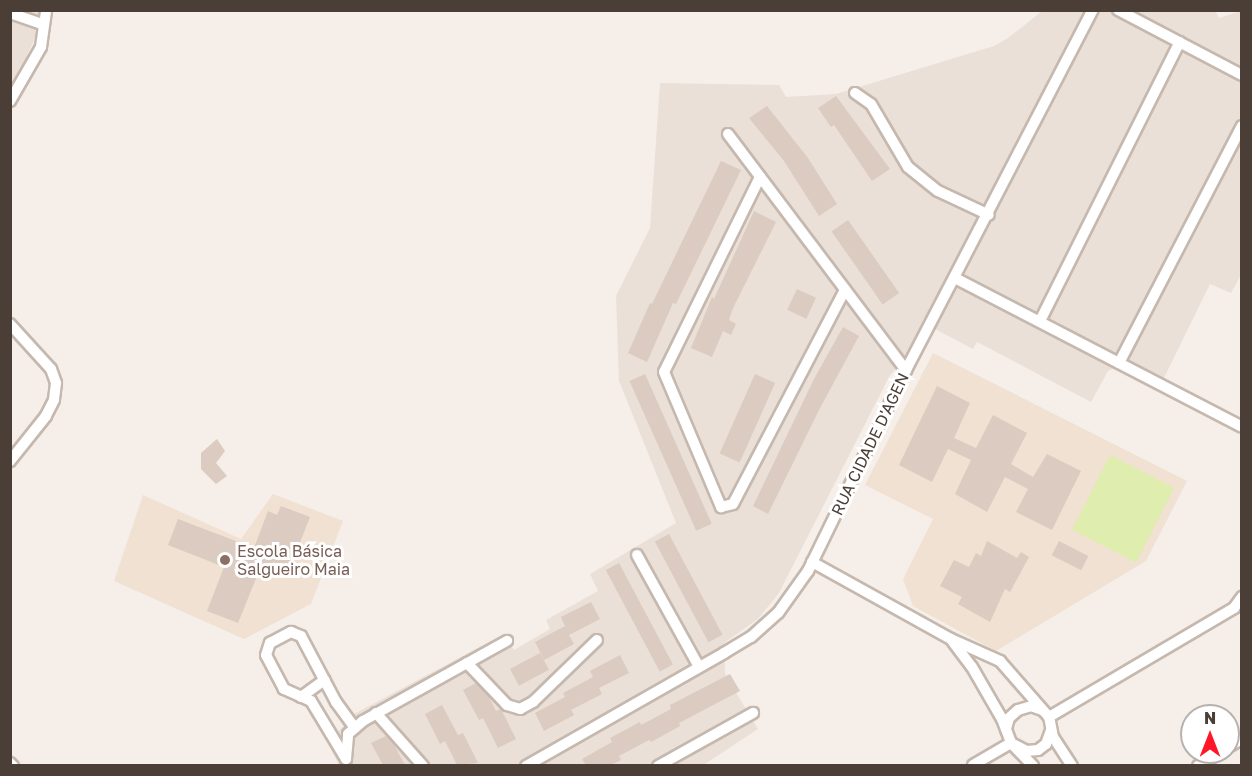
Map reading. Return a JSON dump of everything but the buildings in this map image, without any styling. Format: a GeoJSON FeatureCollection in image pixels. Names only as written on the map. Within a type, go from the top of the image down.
{"type":"FeatureCollection","features":[{"type":"Feature","properties":{"kind":"street"},"geometry":{"type":"LineString","coordinates":[[10,101],[41,47],[46,10]]}},
{"type":"Feature","properties":{"kind":"street","name":"RUA CIDADE D'AGEN"},"geometry":{"type":"LineString","coordinates":[[526,765],[751,637],[778,613],[812,562],[906,370],[1093,10]]}},
{"type":"Feature","properties":{"kind":"street"},"geometry":{"type":"LineString","coordinates":[[1118,10],[1242,75]]}},
{"type":"Feature","properties":{"kind":"street"},"geometry":{"type":"LineString","coordinates":[[10,13],[44,25]]}},
{"type":"Feature","properties":{"kind":"street"},"geometry":{"type":"LineString","coordinates":[[1040,321],[1180,42]]}},
{"type":"Feature","properties":{"kind":"street"},"geometry":{"type":"LineString","coordinates":[[855,93],[871,104],[908,167],[938,191],[989,214]]}},
{"type":"Feature","properties":{"kind":"street"},"geometry":{"type":"LineString","coordinates":[[1119,363],[1242,126]]}},
{"type":"Feature","properties":{"kind":"street"},"geometry":{"type":"LineString","coordinates":[[728,134],[906,370]]}},
{"type":"Feature","properties":{"kind":"street"},"geometry":{"type":"LineString","coordinates":[[760,177],[664,372],[721,507],[733,504],[845,290]]}},
{"type":"Feature","properties":{"kind":"street"},"geometry":{"type":"LineString","coordinates":[[955,278],[1242,427]]}},
{"type":"Feature","properties":{"kind":"street"},"geometry":{"type":"LineString","coordinates":[[10,324],[51,369],[56,383],[54,400],[46,416],[10,461]]}},
{"type":"Feature","properties":{"kind":"street"},"geometry":{"type":"LineString","coordinates":[[637,555],[699,667]]}},
{"type":"Feature","properties":{"kind":"street"},"geometry":{"type":"LineString","coordinates":[[812,562],[951,639],[1000,661],[1048,718],[1053,737],[1072,765]]}},
{"type":"Feature","properties":{"kind":"street"},"geometry":{"type":"LineString","coordinates":[[1048,718],[1238,609],[1242,597]]}},
{"type":"Feature","properties":{"kind":"street"},"geometry":{"type":"LineString","coordinates":[[347,762],[310,701],[284,688],[266,655],[270,643],[291,632],[300,636],[324,680],[355,728]]}},
{"type":"Feature","properties":{"kind":"street"},"geometry":{"type":"LineString","coordinates":[[951,639],[972,667],[1006,729],[1011,743],[1033,765]]}},
{"type":"Feature","properties":{"kind":"street"},"geometry":{"type":"LineString","coordinates":[[467,663],[507,705],[520,709],[533,702],[597,640]]}},
{"type":"Feature","properties":{"kind":"street"},"geometry":{"type":"LineString","coordinates":[[347,762],[348,734],[355,728],[376,713],[507,641]]}},
{"type":"Feature","properties":{"kind":"street"},"geometry":{"type":"LineString","coordinates":[[301,697],[324,680]]}},
{"type":"Feature","properties":{"kind":"street"},"geometry":{"type":"LineString","coordinates":[[1006,729],[1009,718],[1018,710],[1030,706],[1048,718]]}},
{"type":"Feature","properties":{"kind":"street"},"geometry":{"type":"LineString","coordinates":[[376,713],[423,765]]}},
{"type":"Feature","properties":{"kind":"street"},"geometry":{"type":"LineString","coordinates":[[660,765],[753,713]]}},
{"type":"Feature","properties":{"kind":"street"},"geometry":{"type":"LineString","coordinates":[[1011,743],[1027,751],[1038,750],[1046,744],[1048,718]]}},
{"type":"Feature","properties":{"kind":"street"},"geometry":{"type":"LineString","coordinates":[[973,765],[1011,743]]}},
{"type":"Feature","properties":{"kind":"shaded area"},"geometry":{"type":"Polygon","coordinates":[[[1215,10],[1219,18],[1241,11],[1242,273],[1231,293],[1210,284],[1164,378],[1130,361],[1108,371],[1091,402],[977,342],[973,349],[935,329],[890,375],[779,593],[758,619],[724,643],[725,674],[758,729],[702,766],[339,765],[328,743],[354,714],[504,634],[514,650],[550,629],[546,620],[598,591],[590,574],[676,523],[619,381],[616,296],[650,228],[660,83],[779,85],[786,97],[836,94],[994,46],[1042,11],[1215,10]]]}},
{"type":"Feature","properties":{"kind":"shaded area"},"geometry":{"type":"Polygon","coordinates":[[[11,11],[45,11],[11,90],[11,11]]]}},
{"type":"Feature","properties":{"kind":"shaded area"},"geometry":{"type":"Polygon","coordinates":[[[933,353],[1187,481],[1146,561],[996,651],[913,606],[903,579],[933,519],[865,485],[933,353]]]}},
{"type":"Feature","properties":{"kind":"shaded area","name":"Escola Básica Salgueiro Maia"},"geometry":{"type":"Polygon","coordinates":[[[273,494],[343,521],[311,604],[244,639],[114,581],[143,495],[241,539],[273,494]]]}},
{"type":"Feature","properties":{"kind":"green space"},"geometry":{"type":"Polygon","coordinates":[[[1110,455],[1174,488],[1136,563],[1072,530],[1110,455]]]}},
{"type":"Feature","properties":{"kind":"place","name":"Escola Básica Salgueiro Maia"},"geometry":{"type":"Point","coordinates":[225,560]}}]}
